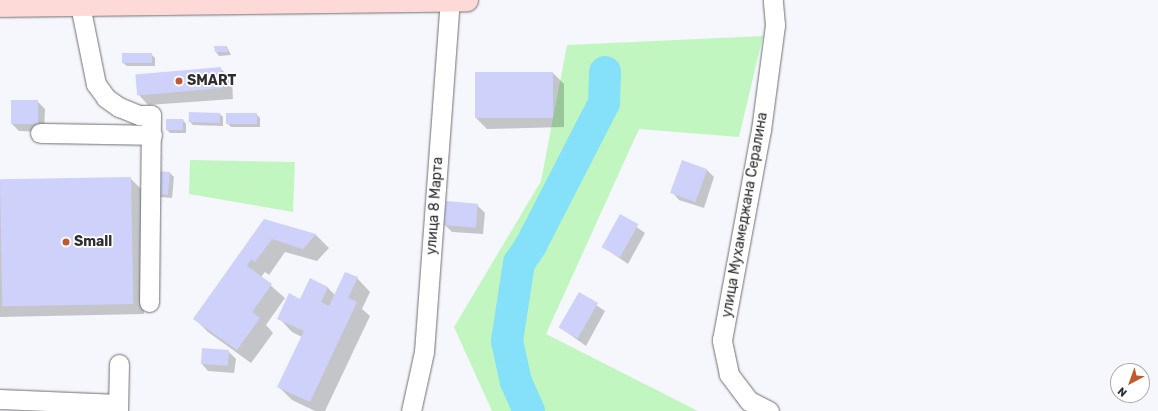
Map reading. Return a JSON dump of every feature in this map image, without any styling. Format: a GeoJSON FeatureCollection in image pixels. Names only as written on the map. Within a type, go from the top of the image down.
{"type":"FeatureCollection","features":[{"type":"Feature","properties":{"kind":"main road"},"geometry":{"type":"LineString","coordinates":[[0,6],[166,2],[467,0]]}},
{"type":"Feature","properties":{"kind":"street","name":"улица 8 Марта"},"geometry":{"type":"LineString","coordinates":[[411,411],[424,352],[450,0]]}},
{"type":"Feature","properties":{"kind":"street","name":"улица Мухамеджана Сералина"},"geometry":{"type":"LineString","coordinates":[[769,411],[749,401],[729,374],[722,340],[761,130],[775,25],[773,0]]}},
{"type":"Feature","properties":{"kind":"street"},"geometry":{"type":"LineString","coordinates":[[80,5],[96,84],[106,98],[119,107],[139,115],[151,115],[152,135],[149,302]]}},
{"type":"Feature","properties":{"kind":"street"},"geometry":{"type":"LineString","coordinates":[[40,132],[152,135]]}},
{"type":"Feature","properties":{"kind":"street"},"geometry":{"type":"LineString","coordinates":[[0,399],[118,407],[119,364]]}},
{"type":"Feature","properties":{"kind":"green space"},"geometry":{"type":"Polygon","coordinates":[[[763,36],[739,137],[639,129],[546,334],[698,411],[492,411],[454,327],[541,181],[567,45],[763,36]]]}},
{"type":"Feature","properties":{"kind":"green space"},"geometry":{"type":"Polygon","coordinates":[[[190,160],[295,162],[293,212],[189,194],[190,160]]]}},
{"type":"Feature","properties":{"kind":"building"},"geometry":{"type":"Polygon","coordinates":[[[214,46],[227,46],[228,52],[215,52],[214,46]]]}},
{"type":"Feature","properties":{"kind":"building"},"geometry":{"type":"Polygon","coordinates":[[[122,53],[152,53],[152,63],[122,63],[122,53]]]}},
{"type":"Feature","properties":{"kind":"building","name":"SMART"},"geometry":{"type":"Polygon","coordinates":[[[221,67],[223,88],[137,95],[135,74],[221,67]]]}},
{"type":"Feature","properties":{"kind":"building"},"geometry":{"type":"Polygon","coordinates":[[[475,72],[553,72],[553,118],[475,118],[475,72]]]}},
{"type":"Feature","properties":{"kind":"building"},"geometry":{"type":"Polygon","coordinates":[[[11,100],[38,100],[38,124],[11,124],[11,100]]]}},
{"type":"Feature","properties":{"kind":"building"},"geometry":{"type":"Polygon","coordinates":[[[189,112],[220,113],[220,123],[189,122],[189,112]]]}},
{"type":"Feature","properties":{"kind":"building"},"geometry":{"type":"Polygon","coordinates":[[[226,113],[257,113],[257,124],[226,124],[226,113]]]}},
{"type":"Feature","properties":{"kind":"building"},"geometry":{"type":"Polygon","coordinates":[[[166,119],[183,119],[183,130],[166,130],[166,119]]]}},
{"type":"Feature","properties":{"kind":"building"},"geometry":{"type":"Polygon","coordinates":[[[682,160],[707,169],[695,202],[670,193],[682,160]]]}},
{"type":"Feature","properties":{"kind":"building"},"geometry":{"type":"Polygon","coordinates":[[[158,171],[170,172],[168,195],[156,194],[158,171]]]}},
{"type":"Feature","properties":{"kind":"building","name":"Small"},"geometry":{"type":"Polygon","coordinates":[[[131,177],[133,304],[2,306],[0,179],[131,177]]]}},
{"type":"Feature","properties":{"kind":"building"},"geometry":{"type":"Polygon","coordinates":[[[446,201],[478,204],[476,228],[444,225],[446,201]]]}},
{"type":"Feature","properties":{"kind":"building"},"geometry":{"type":"Polygon","coordinates":[[[620,214],[638,224],[620,257],[602,247],[620,214]]]}},
{"type":"Feature","properties":{"kind":"building"},"geometry":{"type":"Polygon","coordinates":[[[264,219],[316,234],[303,249],[272,239],[255,262],[251,259],[247,266],[272,284],[252,312],[260,318],[237,350],[193,319],[264,219]]]}},
{"type":"Feature","properties":{"kind":"building"},"geometry":{"type":"Polygon","coordinates":[[[345,272],[358,277],[348,298],[357,302],[310,402],[277,387],[304,331],[277,319],[289,293],[300,299],[310,278],[328,287],[321,302],[329,306],[345,272]]]}},
{"type":"Feature","properties":{"kind":"building"},"geometry":{"type":"Polygon","coordinates":[[[579,292],[598,303],[578,339],[558,328],[579,292]]]}},
{"type":"Feature","properties":{"kind":"building"},"geometry":{"type":"Polygon","coordinates":[[[202,348],[229,350],[228,366],[201,364],[202,348]]]}},
{"type":"Feature","properties":{"kind":"waterway"},"geometry":{"type":"LineString","coordinates":[[529,411],[516,382],[507,341],[519,263],[531,245],[604,103],[605,72]]}},
{"type":"Feature","properties":{"kind":"place","name":"SMART"},"geometry":{"type":"Point","coordinates":[179,81]}},
{"type":"Feature","properties":{"kind":"place","name":"Small"},"geometry":{"type":"Point","coordinates":[66,242]}}]}
